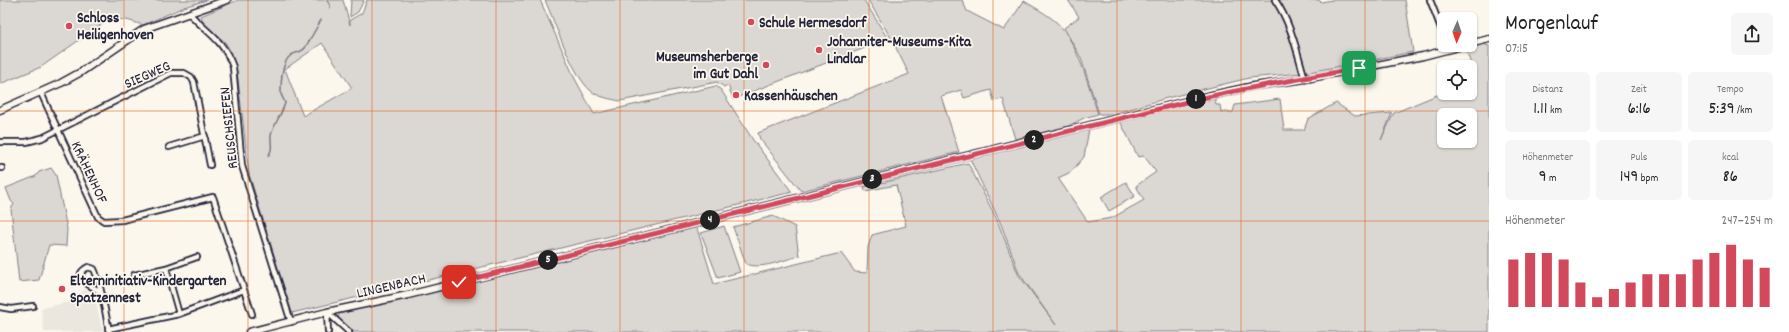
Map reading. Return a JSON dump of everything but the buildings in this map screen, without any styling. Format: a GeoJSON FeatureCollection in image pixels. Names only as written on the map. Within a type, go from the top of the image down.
{"type":"FeatureCollection","features":[{"type":"Feature","properties":{"kind":"street"},"geometry":{"type":"LineString","coordinates":[[0,110],[41,93],[81,72],[144,29],[227,0]]}},
{"type":"Feature","properties":{"kind":"street"},"geometry":{"type":"LineString","coordinates":[[1275,0],[1284,12],[1288,22],[1305,79]]}},
{"type":"Feature","properties":{"kind":"street"},"geometry":{"type":"LineString","coordinates":[[1430,0],[1437,18]]}},
{"type":"Feature","properties":{"kind":"street","name":"REUSCHSIEFEN"},"geometry":{"type":"LineString","coordinates":[[189,13],[222,44],[233,67],[242,166],[291,322]]}},
{"type":"Feature","properties":{"kind":"street","name":"LINGENBACH"},"geometry":{"type":"LineString","coordinates":[[1477,42],[1489,39]]}},
{"type":"Feature","properties":{"kind":"street","name":"LINGENBACH"},"geometry":{"type":"LineString","coordinates":[[249,332],[327,312],[408,295],[1254,86],[1305,79],[1437,50]]}},
{"type":"Feature","properties":{"kind":"street","name":"SIEGWEG"},"geometry":{"type":"LineString","coordinates":[[58,130],[147,84],[178,72],[184,73],[194,82],[210,165]]}},
{"type":"Feature","properties":{"kind":"street","name":"KRÄHENHOF"},"geometry":{"type":"LineString","coordinates":[[41,93],[87,196],[98,217],[104,221],[122,220],[213,197],[244,290]]}},
{"type":"Feature","properties":{"kind":"street"},"geometry":{"type":"LineString","coordinates":[[0,142],[26,142],[42,138],[58,130]]}},
{"type":"Feature","properties":{"kind":"street"},"geometry":{"type":"LineString","coordinates":[[169,146],[205,136]]}},
{"type":"Feature","properties":{"kind":"street"},"geometry":{"type":"LineString","coordinates":[[134,275],[166,268],[197,257]]}},
{"type":"Feature","properties":{"kind":"street"},"geometry":{"type":"LineString","coordinates":[[101,293],[81,279],[81,272],[83,270],[88,267],[94,269],[101,293],[108,331],[178,314],[244,290],[252,314]]}},
{"type":"Feature","properties":{"kind":"street"},"geometry":{"type":"LineString","coordinates":[[166,268],[178,314]]}},
{"type":"Feature","properties":{"kind":"street"},"geometry":{"type":"LineString","coordinates":[[0,307],[11,309],[33,306]]}},
{"type":"Feature","properties":{"kind":"street"},"geometry":{"type":"LineString","coordinates":[[327,312],[328,332]]}},
{"type":"Feature","properties":{"kind":"street"},"geometry":{"type":"LineString","coordinates":[[327,312],[349,332]]}},
{"type":"Feature","properties":{"kind":"shaded area"},"geometry":{"type":"Polygon","coordinates":[[[0,0],[207,0],[184,7],[143,25],[127,20],[109,19],[41,67],[0,84],[0,0]]]}},
{"type":"Feature","properties":{"kind":"shaded area"},"geometry":{"type":"Polygon","coordinates":[[[238,0],[343,0],[350,25],[350,20],[362,13],[367,0],[540,0],[575,79],[594,114],[716,86],[721,90],[753,140],[792,192],[292,313],[249,174],[237,71],[231,52],[225,42],[204,25],[201,16],[238,0]],[[322,43],[285,69],[303,116],[352,88],[322,43]]]}},
{"type":"Feature","properties":{"kind":"shaded area"},"geometry":{"type":"Polygon","coordinates":[[[351,0],[364,0],[358,12],[350,17],[351,0]]]}},
{"type":"Feature","properties":{"kind":"shaded area"},"geometry":{"type":"Polygon","coordinates":[[[545,0],[864,0],[888,39],[733,99],[728,85],[724,87],[717,82],[620,101],[597,95],[584,84],[571,62],[545,0]]]}},
{"type":"Feature","properties":{"kind":"shaded area"},"geometry":{"type":"Polygon","coordinates":[[[868,0],[962,0],[967,11],[1004,30],[1024,1],[1054,20],[1068,37],[1079,58],[1098,114],[1084,118],[1068,126],[1015,139],[1003,99],[994,101],[991,90],[964,98],[961,90],[941,96],[959,152],[801,191],[760,139],[758,133],[909,74],[891,38],[868,0]]]}},
{"type":"Feature","properties":{"kind":"shaded area"},"geometry":{"type":"Polygon","coordinates":[[[1068,0],[1274,0],[1283,13],[1302,73],[1249,78],[1167,98],[1113,114],[1099,114],[1081,58],[1064,28],[1079,17],[1068,0]]]}},
{"type":"Feature","properties":{"kind":"shaded area"},"geometry":{"type":"Polygon","coordinates":[[[1276,0],[1319,0],[1321,2],[1332,0],[1405,0],[1413,52],[1304,73],[1297,50],[1276,0]]]}},
{"type":"Feature","properties":{"kind":"shaded area"},"geometry":{"type":"Polygon","coordinates":[[[1480,43],[1489,46],[1489,332],[351,332],[338,319],[339,314],[696,225],[714,284],[841,253],[855,272],[867,273],[868,247],[872,235],[906,226],[896,185],[865,191],[864,187],[968,163],[997,220],[1018,274],[1056,325],[1019,273],[1001,224],[970,159],[1089,129],[1084,157],[1071,172],[1058,178],[1088,222],[1112,218],[1144,200],[1136,186],[1156,172],[1144,156],[1138,157],[1120,121],[1214,97],[1216,105],[1220,105],[1221,112],[1233,112],[1235,105],[1280,99],[1284,130],[1304,130],[1308,119],[1336,103],[1355,116],[1392,113],[1381,140],[1394,113],[1437,95],[1437,100],[1477,100],[1477,60],[1470,60],[1467,52],[1477,52],[1477,44],[1480,43]]]}},
{"type":"Feature","properties":{"kind":"shaded area"},"geometry":{"type":"Polygon","coordinates":[[[51,168],[56,175],[67,229],[66,246],[49,245],[39,280],[19,282],[11,209],[14,204],[11,201],[6,188],[36,176],[39,172],[51,168]]]}},
{"type":"Feature","properties":{"kind":"shaded area"},"geometry":{"type":"Polygon","coordinates":[[[1126,182],[1135,196],[1109,211],[1101,197],[1126,182]]]}},
{"type":"Feature","properties":{"kind":"shaded area"},"geometry":{"type":"Polygon","coordinates":[[[773,216],[795,227],[799,256],[765,265],[752,266],[746,264],[733,227],[773,216]]]}},
{"type":"Feature","properties":{"kind":"shaded area"},"geometry":{"type":"Polygon","coordinates":[[[724,226],[740,272],[718,278],[701,233],[724,226]]]}},
{"type":"Feature","properties":{"kind":"shaded area"},"geometry":{"type":"Polygon","coordinates":[[[85,289],[94,295],[103,332],[44,332],[41,308],[70,302],[85,289]]]}},
{"type":"Feature","properties":{"kind":"waterway"},"geometry":{"type":"LineString","coordinates":[[327,0],[330,8]]}},
{"type":"Feature","properties":{"kind":"waterway"},"geometry":{"type":"LineString","coordinates":[[268,156],[271,148],[271,135],[285,103],[281,94],[283,68],[291,55],[302,51],[305,48],[321,20]]}},
{"type":"Feature","properties":{"kind":"place","name":"Schule Hermesdorf"},"geometry":{"type":"Point","coordinates":[751,22]}},
{"type":"Feature","properties":{"kind":"place","name":"Schloss Heiligenhoven"},"geometry":{"type":"Point","coordinates":[69,26]}},
{"type":"Feature","properties":{"kind":"place","name":"Johanniter-Museums-Kita Lindlar"},"geometry":{"type":"Point","coordinates":[819,50]}},
{"type":"Feature","properties":{"kind":"place","name":"Museumsherberge im Gut Dahl"},"geometry":{"type":"Point","coordinates":[766,65]}},
{"type":"Feature","properties":{"kind":"place","name":"Kassenhäuschen"},"geometry":{"type":"Point","coordinates":[736,95]}},
{"type":"Feature","properties":{"kind":"place","name":"Elterninitiativ-Kindergarten Spatzennest"},"geometry":{"type":"Point","coordinates":[62,289]}},
{"type":"Feature","properties":{"kind":"route"},"geometry":{"type":"LineString","coordinates":[[459,282],[1203,98],[1254,86],[1305,79],[1359,68]]}}]}
